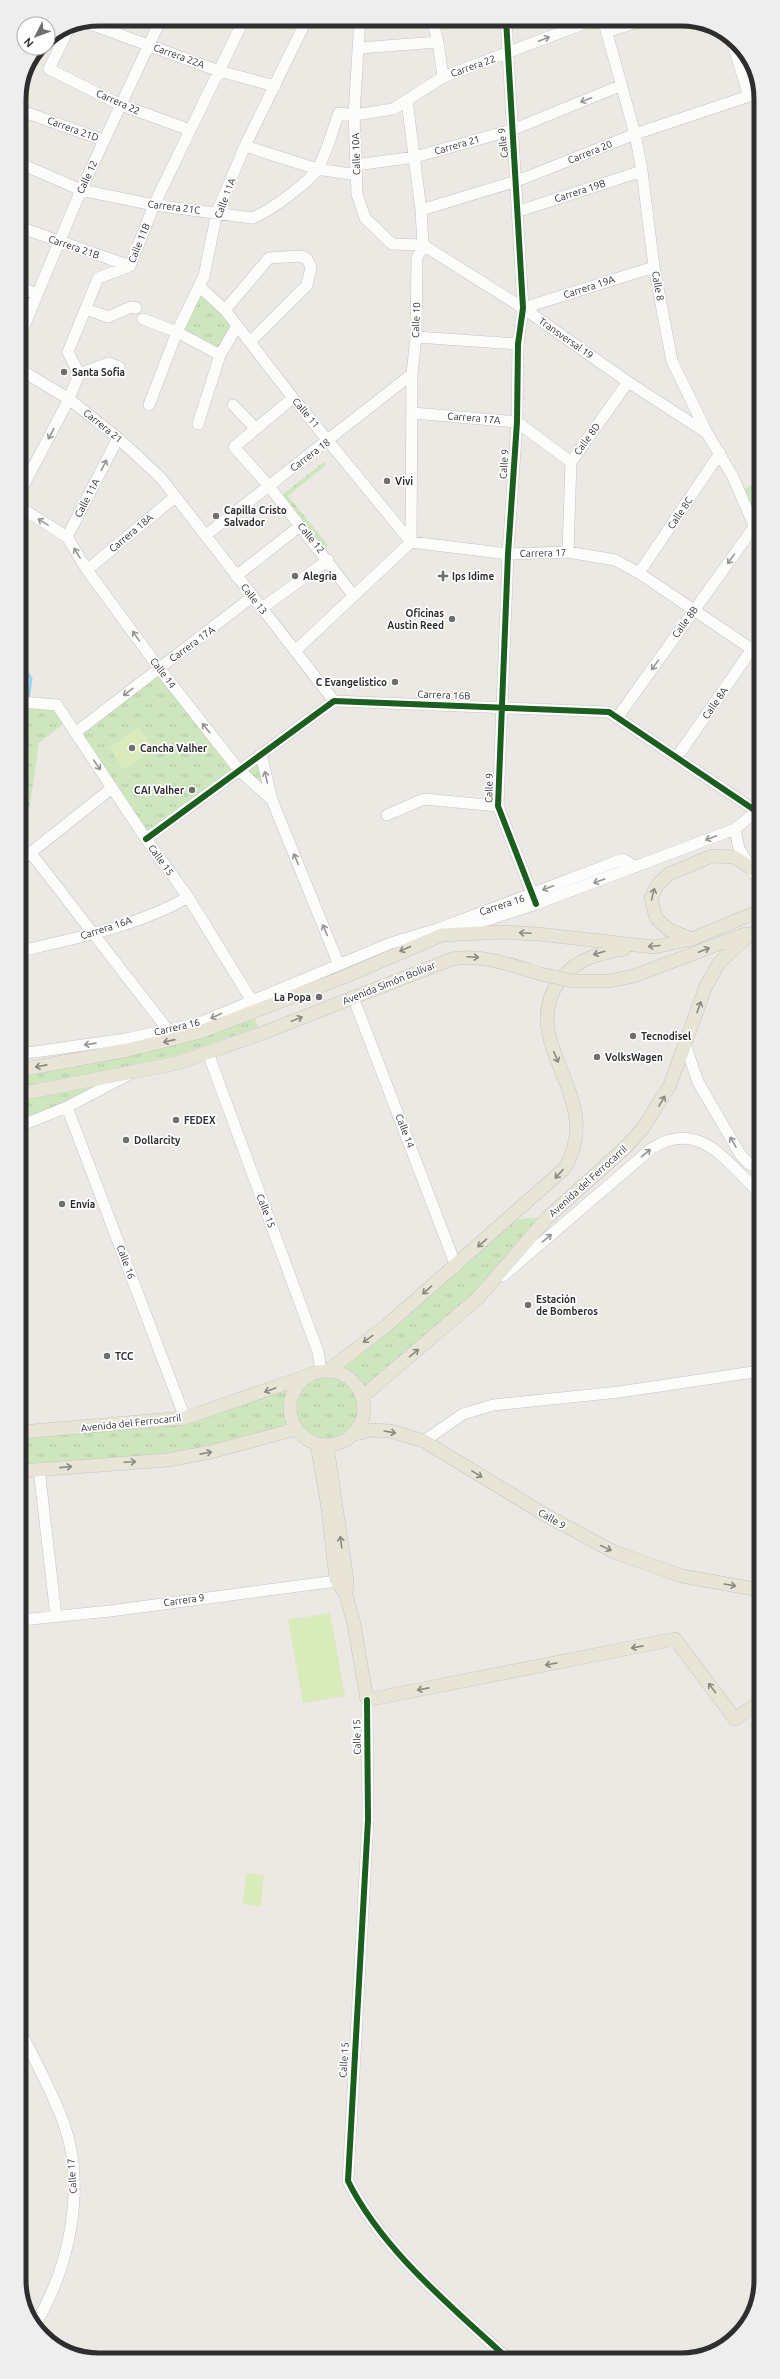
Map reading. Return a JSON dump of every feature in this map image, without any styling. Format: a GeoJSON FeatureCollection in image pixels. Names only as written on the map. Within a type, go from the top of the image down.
{"type":"FeatureCollection","features":[{"type":"Feature","properties":{"kind":"main road"},"geometry":{"type":"LineString","coordinates":[[692,938],[669,930],[656,918],[651,898],[658,884],[669,874],[712,856],[734,857],[753,869]]}},
{"type":"Feature","properties":{"kind":"main road"},"geometry":{"type":"LineString","coordinates":[[26,1069],[172,1040],[255,1005],[344,977],[440,932],[500,932],[538,934],[637,947],[654,947],[692,938],[754,913]]}},
{"type":"Feature","properties":{"kind":"main road","name":"Avenida Simón Bolívar"},"geometry":{"type":"LineString","coordinates":[[26,1093],[178,1063],[208,1053],[442,962],[464,957],[490,959],[541,974],[572,981],[609,981],[634,976],[754,931]]}},
{"type":"Feature","properties":{"kind":"main road","name":"Avenida del Ferrocarril"},"geometry":{"type":"LineString","coordinates":[[363,1396],[478,1298],[547,1218],[627,1146],[643,1128],[670,1085],[706,986],[719,963],[743,940],[754,932]]}},
{"type":"Feature","properties":{"kind":"main road"},"geometry":{"type":"LineString","coordinates":[[325,1370],[344,1375],[352,1380],[363,1396],[363,1416],[355,1434],[337,1444],[322,1445],[308,1441],[296,1429],[292,1422],[290,1405],[295,1388],[306,1376],[325,1370],[386,1326],[556,1177],[571,1156],[575,1140],[573,1102],[546,1026],[547,1006],[553,990],[569,970],[592,956],[637,947]]}},
{"type":"Feature","properties":{"kind":"main road","name":"Avenida del Ferrocarril"},"geometry":{"type":"LineString","coordinates":[[26,1432],[185,1418],[306,1376]]}},
{"type":"Feature","properties":{"kind":"main road"},"geometry":{"type":"LineString","coordinates":[[26,1471],[168,1460],[211,1452],[296,1429]]}},
{"type":"Feature","properties":{"kind":"main road","name":"Calle 9"},"geometry":{"type":"LineString","coordinates":[[355,1434],[372,1430],[390,1431],[424,1441],[547,1516],[614,1552],[682,1576],[754,1589]]}},
{"type":"Feature","properties":{"kind":"main road","name":"Calle 15"},"geometry":{"type":"LineString","coordinates":[[322,1445],[328,1508],[342,1580],[354,1624],[367,1700]]}},
{"type":"Feature","properties":{"kind":"main road"},"geometry":{"type":"LineString","coordinates":[[367,1700],[675,1639],[735,1719],[754,1706]]}},
{"type":"Feature","properties":{"kind":"street","name":"Carrera 22A"},"geometry":{"type":"LineString","coordinates":[[97,26],[219,71],[275,86]]}},
{"type":"Feature","properties":{"kind":"street","name":"Calle 12"},"geometry":{"type":"LineString","coordinates":[[26,320],[81,190],[158,26]]}},
{"type":"Feature","properties":{"kind":"street","name":"Calle 11B"},"geometry":{"type":"LineString","coordinates":[[79,374],[68,352],[98,278],[130,266],[154,205],[241,26]]}},
{"type":"Feature","properties":{"kind":"street","name":"Calle 11A"},"geometry":{"type":"LineString","coordinates":[[149,405],[177,332],[204,276],[217,212],[246,146],[305,26]]}},
{"type":"Feature","properties":{"kind":"street","name":"Calle 10A"},"geometry":{"type":"LineString","coordinates":[[360,26],[354,115],[357,194],[365,218],[392,244],[423,245]]}},
{"type":"Feature","properties":{"kind":"street"},"geometry":{"type":"LineString","coordinates":[[434,26],[438,42],[443,77]]}},
{"type":"Feature","properties":{"kind":"street","name":"Calle 9"},"geometry":{"type":"LineString","coordinates":[[506,26],[512,130],[519,211],[523,308],[518,344],[517,422],[508,554],[498,806],[534,899]]}},
{"type":"Feature","properties":{"kind":"street","name":"Carrera 22"},"geometry":{"type":"LineString","coordinates":[[354,115],[393,109],[443,77],[578,26]]}},
{"type":"Feature","properties":{"kind":"street","name":"Calle 8"},"geometry":{"type":"LineString","coordinates":[[605,26],[635,134],[642,171],[654,267],[672,360],[707,433],[720,453],[754,528]]}},
{"type":"Feature","properties":{"kind":"street"},"geometry":{"type":"LineString","coordinates":[[606,32],[625,26]]}},
{"type":"Feature","properties":{"kind":"street","name":"Carrera 22"},"geometry":{"type":"LineString","coordinates":[[66,34],[49,69],[121,105],[190,130]]}},
{"type":"Feature","properties":{"kind":"street"},"geometry":{"type":"LineString","coordinates":[[359,48],[438,42]]}},
{"type":"Feature","properties":{"kind":"street"},"geometry":{"type":"LineString","coordinates":[[737,52],[753,92]]}},
{"type":"Feature","properties":{"kind":"street","name":"Carrera 21"},"geometry":{"type":"LineString","coordinates":[[356,170],[415,157],[512,130],[622,85]]}},
{"type":"Feature","properties":{"kind":"street","name":"Carrera 20"},"geometry":{"type":"LineString","coordinates":[[421,210],[517,181],[635,134],[754,94]]}},
{"type":"Feature","properties":{"kind":"street","name":"Calle 10"},"geometry":{"type":"LineString","coordinates":[[407,101],[421,210],[423,245],[417,258],[416,337],[412,374],[413,413],[411,542]]}},
{"type":"Feature","properties":{"kind":"street","name":"Carrera 21D"},"geometry":{"type":"LineString","coordinates":[[26,112],[104,140]]}},
{"type":"Feature","properties":{"kind":"street"},"geometry":{"type":"LineString","coordinates":[[317,169],[339,113],[354,115]]}},
{"type":"Feature","properties":{"kind":"street"},"geometry":{"type":"LineString","coordinates":[[246,146],[317,169],[356,170]]}},
{"type":"Feature","properties":{"kind":"street","name":"Carrera 21C"},"geometry":{"type":"LineString","coordinates":[[26,166],[81,190],[154,205],[217,212],[252,218],[263,215],[276,206],[317,169]]}},
{"type":"Feature","properties":{"kind":"street","name":"Carrera 19B"},"geometry":{"type":"LineString","coordinates":[[519,211],[642,171]]}},
{"type":"Feature","properties":{"kind":"street","name":"Carrera 21B"},"geometry":{"type":"LineString","coordinates":[[26,230],[130,266]]}},
{"type":"Feature","properties":{"kind":"street","name":"Transversal 19"},"geometry":{"type":"LineString","coordinates":[[423,245],[523,308],[628,382],[707,433]]}},
{"type":"Feature","properties":{"kind":"street"},"geometry":{"type":"LineString","coordinates":[[225,310],[269,258],[301,256],[307,259],[311,267],[307,285],[250,342]]}},
{"type":"Feature","properties":{"kind":"street","name":"Carrera 19A"},"geometry":{"type":"LineString","coordinates":[[523,308],[654,267]]}},
{"type":"Feature","properties":{"kind":"street","name":"Calle 11"},"geometry":{"type":"LineString","coordinates":[[199,286],[225,310],[293,398],[411,542]]}},
{"type":"Feature","properties":{"kind":"street"},"geometry":{"type":"LineString","coordinates":[[26,289],[36,294]]}},
{"type":"Feature","properties":{"kind":"street"},"geometry":{"type":"LineString","coordinates":[[86,309],[108,317],[130,307],[136,308]]}},
{"type":"Feature","properties":{"kind":"street"},"geometry":{"type":"LineString","coordinates":[[143,319],[177,332],[220,355]]}},
{"type":"Feature","properties":{"kind":"street"},"geometry":{"type":"LineString","coordinates":[[198,424],[220,355],[237,326]]}},
{"type":"Feature","properties":{"kind":"street"},"geometry":{"type":"LineString","coordinates":[[416,337],[518,344]]}},
{"type":"Feature","properties":{"kind":"street"},"geometry":{"type":"LineString","coordinates":[[26,481],[69,400],[79,374],[110,363],[119,367]]}},
{"type":"Feature","properties":{"kind":"street","name":"Carrera 21"},"geometry":{"type":"LineString","coordinates":[[26,373],[69,400],[118,438],[161,478],[175,497]]}},
{"type":"Feature","properties":{"kind":"street","name":"Carrera 18"},"geometry":{"type":"LineString","coordinates":[[206,536],[329,441],[412,374]]}},
{"type":"Feature","properties":{"kind":"street","name":"Calle 8D"},"geometry":{"type":"LineString","coordinates":[[568,552],[571,462],[628,382]]}},
{"type":"Feature","properties":{"kind":"street"},"geometry":{"type":"LineString","coordinates":[[232,405],[255,428],[293,398]]}},
{"type":"Feature","properties":{"kind":"street","name":"Carrera 17A"},"geometry":{"type":"LineString","coordinates":[[413,413],[517,422]]}},
{"type":"Feature","properties":{"kind":"street"},"geometry":{"type":"LineString","coordinates":[[517,422],[571,462]]}},
{"type":"Feature","properties":{"kind":"street","name":"Calle 12"},"geometry":{"type":"LineString","coordinates":[[255,428],[234,447],[269,486],[328,560],[353,595]]}},
{"type":"Feature","properties":{"kind":"street","name":"Calle 11A"},"geometry":{"type":"LineString","coordinates":[[67,537],[118,438]]}},
{"type":"Feature","properties":{"kind":"street","name":"Calle 8C"},"geometry":{"type":"LineString","coordinates":[[639,573],[720,453]]}},
{"type":"Feature","properties":{"kind":"street","name":"Calle 13"},"geometry":{"type":"LineString","coordinates":[[175,497],[334,701]]}},
{"type":"Feature","properties":{"kind":"street","name":"Carrera 18A"},"geometry":{"type":"LineString","coordinates":[[88,570],[175,497]]}},
{"type":"Feature","properties":{"kind":"street"},"geometry":{"type":"LineString","coordinates":[[26,511],[67,537]]}},
{"type":"Feature","properties":{"kind":"street"},"geometry":{"type":"LineString","coordinates":[[236,576],[300,526]]}},
{"type":"Feature","properties":{"kind":"street","name":"Calle 8B"},"geometry":{"type":"LineString","coordinates":[[617,718],[694,611],[754,535]]}},
{"type":"Feature","properties":{"kind":"street","name":"Calle 14"},"geometry":{"type":"LineString","coordinates":[[67,537],[88,570],[159,668],[239,770],[272,800]]}},
{"type":"Feature","properties":{"kind":"street"},"geometry":{"type":"LineString","coordinates":[[294,651],[411,542]]}},
{"type":"Feature","properties":{"kind":"street","name":"Carrera 17"},"geometry":{"type":"LineString","coordinates":[[411,542],[508,554],[568,552],[615,560],[639,573],[754,650]]}},
{"type":"Feature","properties":{"kind":"street"},"geometry":{"type":"LineString","coordinates":[[261,609],[328,560]]}},
{"type":"Feature","properties":{"kind":"street","name":"Carrera 17A"},"geometry":{"type":"LineString","coordinates":[[75,733],[159,668],[215,628],[252,597]]}},
{"type":"Feature","properties":{"kind":"street","name":"Calle 8A"},"geometry":{"type":"LineString","coordinates":[[677,757],[754,654]]}},
{"type":"Feature","properties":{"kind":"street"},"geometry":{"type":"LineString","coordinates":[[146,839],[334,701]]}},
{"type":"Feature","properties":{"kind":"street","name":"Carrera 16B"},"geometry":{"type":"LineString","coordinates":[[334,701],[608,712],[754,807]]}},
{"type":"Feature","properties":{"kind":"street","name":"Calle 15"},"geometry":{"type":"LineString","coordinates":[[26,703],[57,705],[146,839],[188,897],[255,1005]]}},
{"type":"Feature","properties":{"kind":"street","name":"Calle 14"},"geometry":{"type":"LineString","coordinates":[[261,754],[272,800],[339,965]]}},
{"type":"Feature","properties":{"kind":"street"},"geometry":{"type":"LineString","coordinates":[[223,782],[229,770],[230,759]]}},
{"type":"Feature","properties":{"kind":"street"},"geometry":{"type":"LineString","coordinates":[[26,856],[112,788]]}},
{"type":"Feature","properties":{"kind":"street"},"geometry":{"type":"LineString","coordinates":[[387,815],[424,799],[498,806]]}},
{"type":"Feature","properties":{"kind":"street","name":"Carrera 16"},"geometry":{"type":"LineString","coordinates":[[26,1053],[197,1024],[255,1005],[339,965],[396,941],[440,932],[534,899],[623,859],[636,867],[735,829],[754,813]]}},
{"type":"Feature","properties":{"kind":"street"},"geometry":{"type":"LineString","coordinates":[[735,829],[739,848],[753,869]]}},
{"type":"Feature","properties":{"kind":"street"},"geometry":{"type":"LineString","coordinates":[[30,852],[168,1030]]}},
{"type":"Feature","properties":{"kind":"street","name":"Carrera 16A"},"geometry":{"type":"LineString","coordinates":[[26,950],[93,934],[175,905],[188,897]]}},
{"type":"Feature","properties":{"kind":"street","name":"Calle 14"},"geometry":{"type":"LineString","coordinates":[[353,997],[456,1266]]}},
{"type":"Feature","properties":{"kind":"street"},"geometry":{"type":"LineString","coordinates":[[685,1044],[698,1082],[740,1154],[748,1163],[754,1166]]}},
{"type":"Feature","properties":{"kind":"street","name":"Calle 15"},"geometry":{"type":"LineString","coordinates":[[208,1053],[325,1370]]}},
{"type":"Feature","properties":{"kind":"street"},"geometry":{"type":"LineString","coordinates":[[26,1124],[67,1107],[133,1073]]}},
{"type":"Feature","properties":{"kind":"street","name":"Calle 16"},"geometry":{"type":"LineString","coordinates":[[67,1107],[185,1418]]}},
{"type":"Feature","properties":{"kind":"street"},"geometry":{"type":"LineString","coordinates":[[478,1298],[651,1149],[670,1139],[687,1138],[707,1144],[754,1187]]}},
{"type":"Feature","properties":{"kind":"street"},"geometry":{"type":"LineString","coordinates":[[424,1441],[463,1414],[493,1405],[618,1392],[754,1372]]}},
{"type":"Feature","properties":{"kind":"street"},"geometry":{"type":"LineString","coordinates":[[39,1470],[56,1616]]}},
{"type":"Feature","properties":{"kind":"street","name":"Carrera 9"},"geometry":{"type":"LineString","coordinates":[[26,1619],[342,1580]]}},
{"type":"Feature","properties":{"kind":"street","name":"Calle 15"},"geometry":{"type":"LineString","coordinates":[[367,1700],[368,1820],[348,2181],[364,2212],[390,2246],[502,2353]]}},
{"type":"Feature","properties":{"kind":"street","name":"Calle 17"},"geometry":{"type":"LineString","coordinates":[[26,2044],[63,2122],[73,2173],[74,2202],[67,2244],[50,2296],[38,2320]]}},
{"type":"Feature","properties":{"kind":"green space"},"geometry":{"type":"Polygon","coordinates":[[[199,286],[237,326],[220,355],[177,332],[199,286]]]}},
{"type":"Feature","properties":{"kind":"green space"},"geometry":{"type":"Polygon","coordinates":[[[324,462],[326,465],[288,496],[328,545],[324,549],[281,496],[324,462]]]}},
{"type":"Feature","properties":{"kind":"green space"},"geometry":{"type":"Polygon","coordinates":[[[754,484],[754,514],[743,490],[754,484]]]}},
{"type":"Feature","properties":{"kind":"green space"},"geometry":{"type":"Polygon","coordinates":[[[159,668],[239,770],[146,839],[75,733],[159,668]]]}},
{"type":"Feature","properties":{"kind":"green space"},"geometry":{"type":"Polygon","coordinates":[[[26,702],[57,705],[67,721],[39,743],[30,805],[26,820],[26,702]]]}},
{"type":"Feature","properties":{"kind":"green space","name":"Cancha Valher"},"geometry":{"type":"Polygon","coordinates":[[[139,727],[154,749],[124,770],[109,748],[139,727]]]}},
{"type":"Feature","properties":{"kind":"green space"},"geometry":{"type":"Polygon","coordinates":[[[261,754],[272,800],[239,770],[261,754]]]}},
{"type":"Feature","properties":{"kind":"green space"},"geometry":{"type":"Polygon","coordinates":[[[26,846],[30,852],[26,856],[26,846]]]}},
{"type":"Feature","properties":{"kind":"green space"},"geometry":{"type":"Polygon","coordinates":[[[255,1019],[258,1027],[176,1056],[26,1087],[26,1075],[173,1045],[255,1019]]]}},
{"type":"Feature","properties":{"kind":"green space"},"geometry":{"type":"Polygon","coordinates":[[[133,1073],[26,1123],[26,1093],[133,1073]]]}},
{"type":"Feature","properties":{"kind":"green space"},"geometry":{"type":"Polygon","coordinates":[[[528,1218],[547,1218],[478,1298],[363,1396],[363,1411],[359,1425],[352,1435],[343,1442],[332,1446],[320,1445],[308,1439],[296,1429],[211,1452],[26,1470],[26,1432],[185,1418],[321,1370],[507,1221],[528,1218]]]}},
{"type":"Feature","properties":{"kind":"green space"},"geometry":{"type":"Polygon","coordinates":[[[330,1613],[345,1696],[303,1703],[288,1620],[330,1613]]]}},
{"type":"Feature","properties":{"kind":"green space"},"geometry":{"type":"Polygon","coordinates":[[[246,1873],[264,1875],[261,1906],[243,1904],[246,1873]]]}},
{"type":"Feature","properties":{"kind":"waterway"},"geometry":{"type":"LineString","coordinates":[[26,670],[31,679],[28,700]]}},
{"type":"Feature","properties":{"kind":"cycle path"},"geometry":{"type":"LineString","coordinates":[[506,26],[523,308],[518,344],[517,422],[508,554],[498,806],[536,904]]}},
{"type":"Feature","properties":{"kind":"cycle path"},"geometry":{"type":"LineString","coordinates":[[146,839],[334,701],[609,712],[754,810]]}},
{"type":"Feature","properties":{"kind":"cycle path"},"geometry":{"type":"LineString","coordinates":[[367,1700],[368,1820],[348,2181],[362,2206],[398,2254],[419,2276],[502,2353]]}},
{"type":"Feature","properties":{"kind":"place","name":"Santa Sofia"},"geometry":{"type":"Point","coordinates":[64,372]}},
{"type":"Feature","properties":{"kind":"place","name":"Vivi"},"geometry":{"type":"Point","coordinates":[387,481]}},
{"type":"Feature","properties":{"kind":"place","name":"Capilla Cristo Salvador"},"geometry":{"type":"Point","coordinates":[216,516]}},
{"type":"Feature","properties":{"kind":"place","name":"Alegria"},"geometry":{"type":"Point","coordinates":[295,576]}},
{"type":"Feature","properties":{"kind":"place","name":"Ips Idime"},"geometry":{"type":"Point","coordinates":[443,576]}},
{"type":"Feature","properties":{"kind":"place","name":"Oficinas Austin Reed"},"geometry":{"type":"Point","coordinates":[452,619]}},
{"type":"Feature","properties":{"kind":"place","name":"C Evangelistico"},"geometry":{"type":"Point","coordinates":[395,682]}},
{"type":"Feature","properties":{"kind":"place","name":"Cancha Valher"},"geometry":{"type":"Point","coordinates":[132,748]}},
{"type":"Feature","properties":{"kind":"place","name":"CAI Valher"},"geometry":{"type":"Point","coordinates":[192,790]}},
{"type":"Feature","properties":{"kind":"place","name":"La Popa"},"geometry":{"type":"Point","coordinates":[319,997]}},
{"type":"Feature","properties":{"kind":"place","name":"Tecnodisel"},"geometry":{"type":"Point","coordinates":[633,1036]}},
{"type":"Feature","properties":{"kind":"place","name":"VolksWagen"},"geometry":{"type":"Point","coordinates":[597,1057]}},
{"type":"Feature","properties":{"kind":"place","name":"FEDEX"},"geometry":{"type":"Point","coordinates":[176,1120]}},
{"type":"Feature","properties":{"kind":"place","name":"Dollarcity"},"geometry":{"type":"Point","coordinates":[126,1140]}},
{"type":"Feature","properties":{"kind":"place","name":"Envía"},"geometry":{"type":"Point","coordinates":[62,1204]}},
{"type":"Feature","properties":{"kind":"place","name":"Estación de Bomberos"},"geometry":{"type":"Point","coordinates":[528,1305]}},
{"type":"Feature","properties":{"kind":"place","name":"TCC"},"geometry":{"type":"Point","coordinates":[107,1356]}}]}
